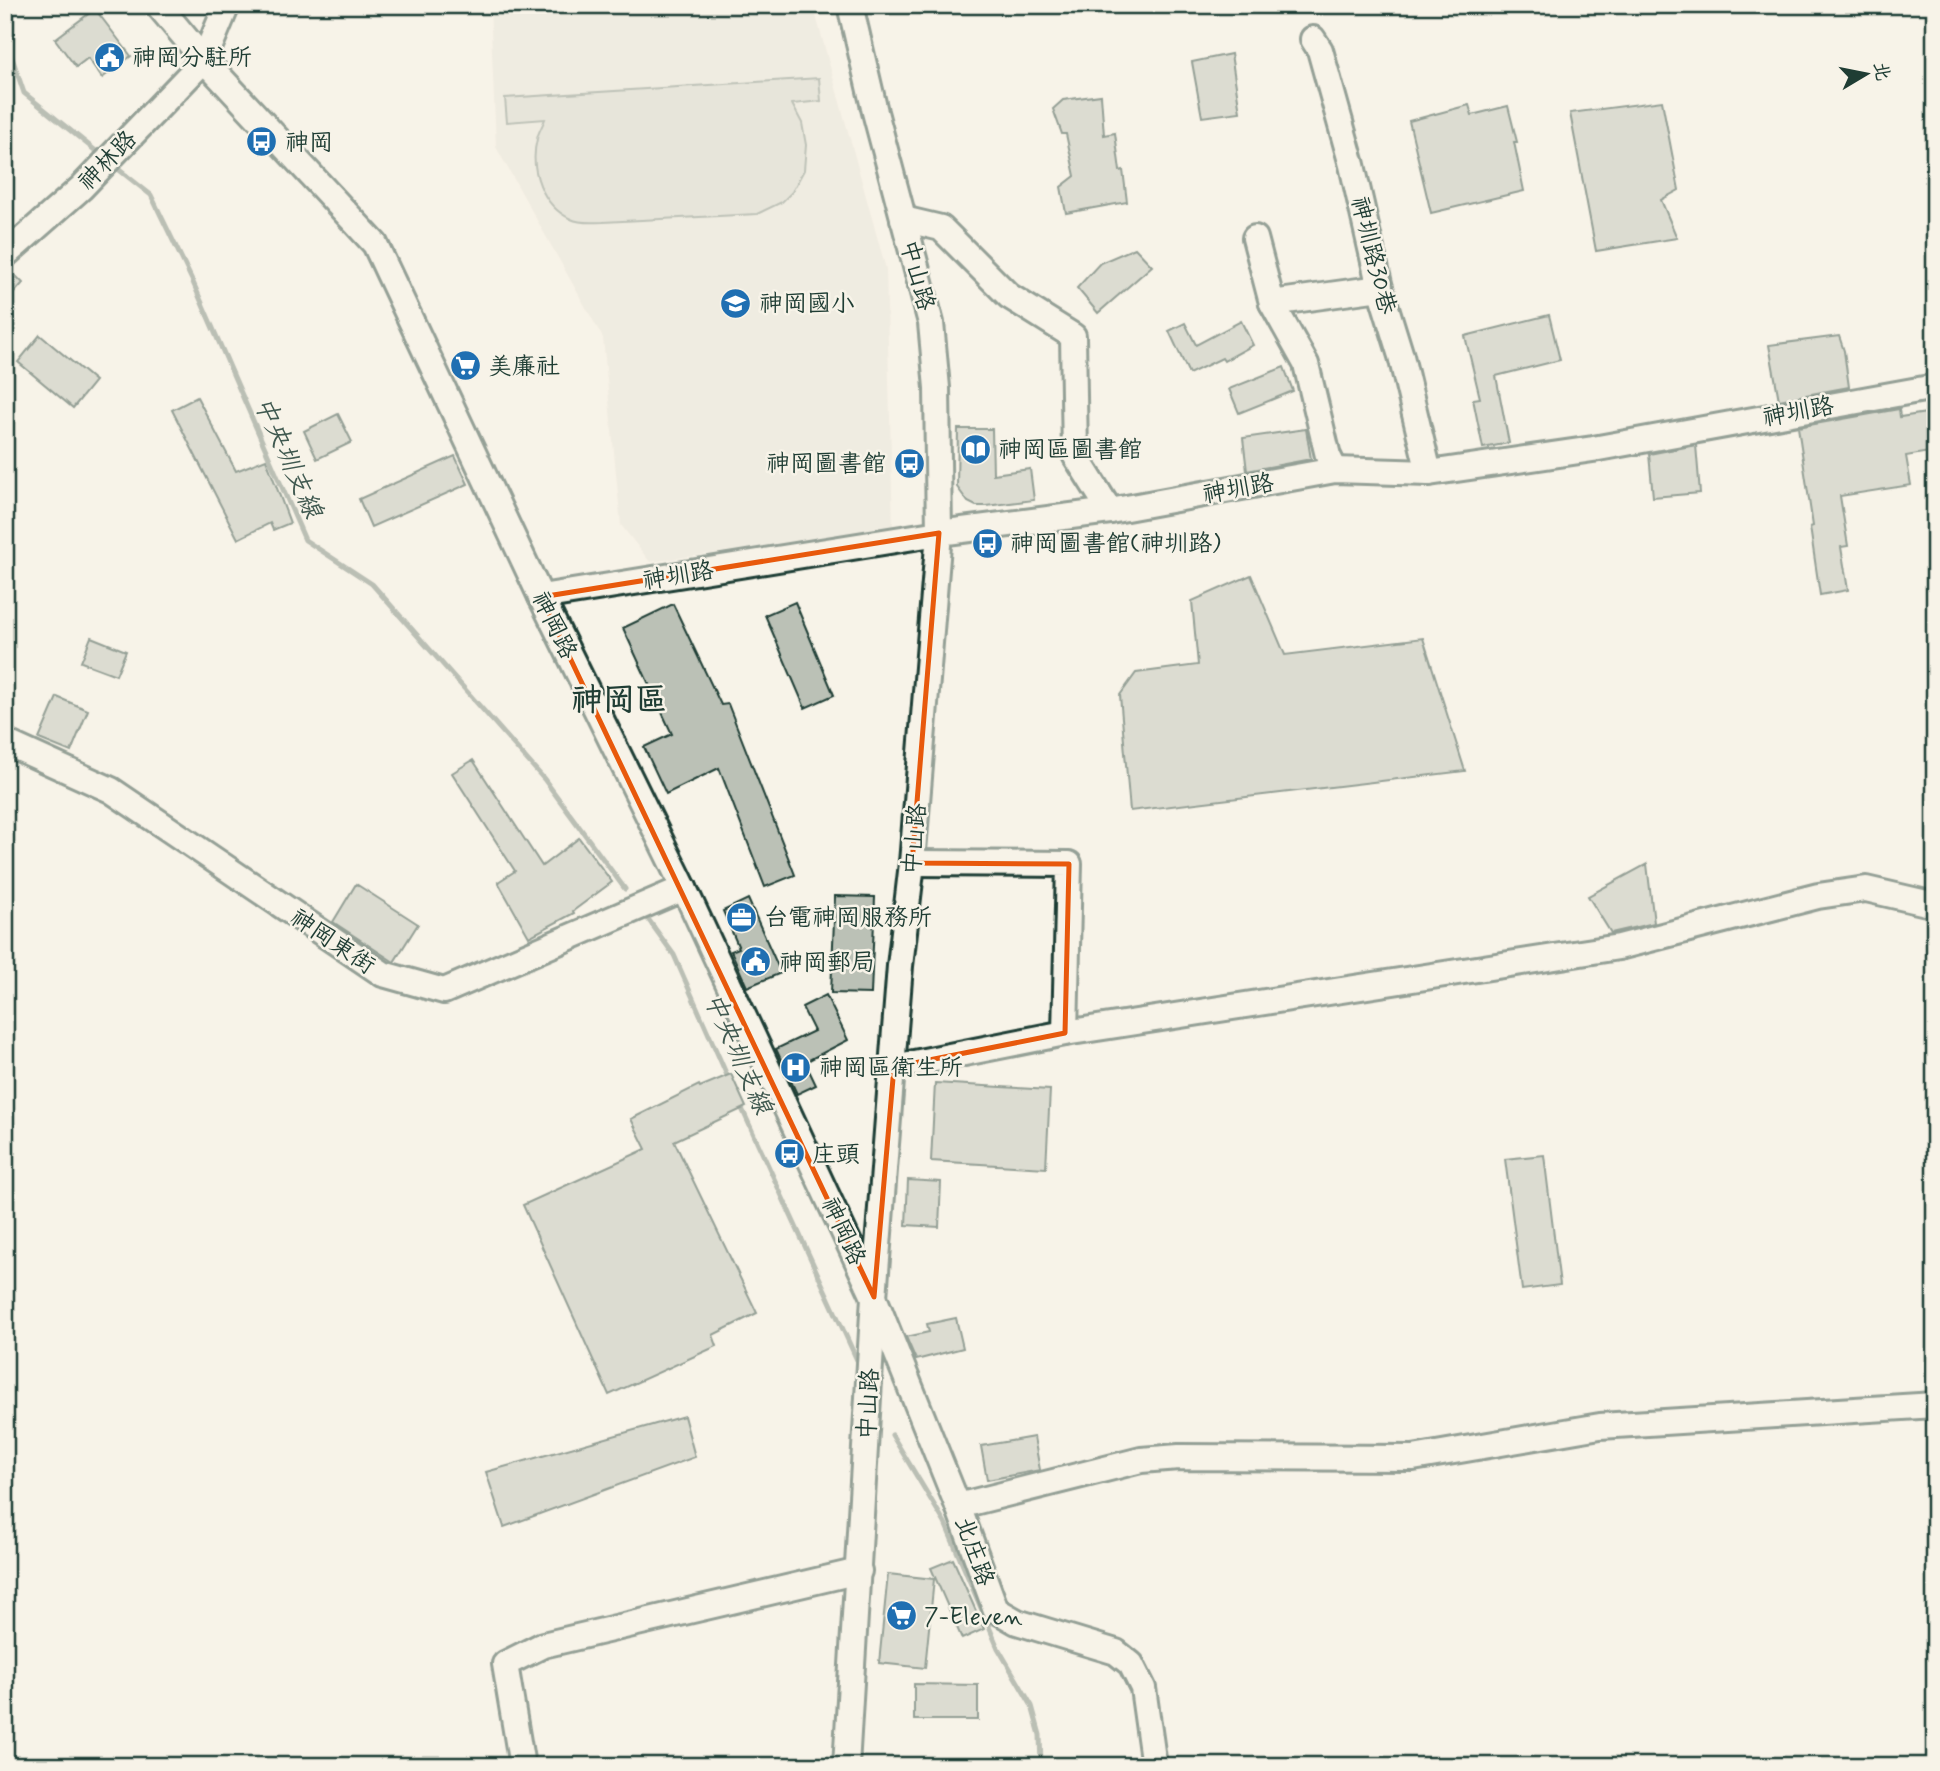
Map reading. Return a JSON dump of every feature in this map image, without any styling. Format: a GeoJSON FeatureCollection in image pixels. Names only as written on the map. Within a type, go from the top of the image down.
{"type":"FeatureCollection","features":[{"type":"Feature","properties":{"kind":"street","name":"神岡路"},"geometry":{"type":"LineString","coordinates":[[158,5],[204,60],[375,244],[541,597],[684,888],[874,1297]]}},
{"type":"Feature","properties":{"kind":"street"},"geometry":{"type":"LineString","coordinates":[[204,60],[227,5]]}},
{"type":"Feature","properties":{"kind":"street","name":"中山路"},"geometry":{"type":"LineString","coordinates":[[846,1766],[874,1297],[900,966],[912,863],[939,533],[937,388],[931,323],[850,5]]}},
{"type":"Feature","properties":{"kind":"street","name":"神圳路30巷"},"geometry":{"type":"LineString","coordinates":[[1313,39],[1320,50],[1352,165],[1380,288],[1401,356],[1429,473]]}},
{"type":"Feature","properties":{"kind":"street","name":"神林路"},"geometry":{"type":"LineString","coordinates":[[5,255],[81,188],[204,60]]}},
{"type":"Feature","properties":{"kind":"street"},"geometry":{"type":"LineString","coordinates":[[903,219],[941,228],[1009,296],[1073,336],[1074,455],[1110,511]]}},
{"type":"Feature","properties":{"kind":"street"},"geometry":{"type":"LineString","coordinates":[[1255,237],[1272,303],[1306,364],[1328,456],[1335,470]]}},
{"type":"Feature","properties":{"kind":"street"},"geometry":{"type":"LineString","coordinates":[[1272,303],[1380,288]]}},
{"type":"Feature","properties":{"kind":"street","name":"神圳路"},"geometry":{"type":"LineString","coordinates":[[541,597],[939,533],[1110,511],[1335,470],[1429,473],[1593,449],[1935,387]]}},
{"type":"Feature","properties":{"kind":"street","name":"神岡東街"},"geometry":{"type":"LineString","coordinates":[[5,743],[111,790],[383,974],[444,991],[684,888]]}},
{"type":"Feature","properties":{"kind":"street"},"geometry":{"type":"LineString","coordinates":[[912,863],[1069,864],[1065,1033]]}},
{"type":"Feature","properties":{"kind":"street"},"geometry":{"type":"LineString","coordinates":[[894,1068],[1065,1033],[1619,947],[1818,896],[1866,889],[1935,905]]}},
{"type":"Feature","properties":{"kind":"street","name":"北庄路"},"geometry":{"type":"LineString","coordinates":[[874,1297],[958,1506],[996,1610],[1017,1622],[1116,1652],[1131,1664],[1143,1688],[1154,1766]]}},
{"type":"Feature","properties":{"kind":"street"},"geometry":{"type":"LineString","coordinates":[[958,1506],[1141,1460],[1413,1458],[1600,1426],[1935,1405]]}},
{"type":"Feature","properties":{"kind":"street"},"geometry":{"type":"LineString","coordinates":[[522,1766],[505,1664],[543,1645],[859,1571]]}},
{"type":"Feature","properties":{"kind":"highlighted area"},"geometry":{"type":"Polygon","coordinates":[[[939,533],[912,863],[1069,864],[1065,1033],[894,1067],[874,1297],[541,597],[939,533]]]}},
{"type":"Feature","properties":{"kind":"shaded area","name":"神岡國小"},"geometry":{"type":"Polygon","coordinates":[[[490,5],[813,5],[886,269],[893,529],[650,562],[621,525],[603,338],[496,147],[490,5]]]}},
{"type":"Feature","properties":{"kind":"shaded area"},"geometry":{"type":"Polygon","coordinates":[[[819,78],[821,101],[792,104],[802,123],[806,145],[804,170],[792,192],[782,202],[757,214],[575,221],[552,205],[540,185],[535,151],[545,119],[507,122],[505,98],[819,78]]]}},
{"type":"Feature","properties":{"kind":"building"},"geometry":{"type":"Polygon","coordinates":[[[95,9],[131,56],[102,78],[88,58],[76,67],[55,39],[95,9]]]}},
{"type":"Feature","properties":{"kind":"building"},"geometry":{"type":"Polygon","coordinates":[[[1231,54],[1240,112],[1202,117],[1192,62],[1231,54]]]}},
{"type":"Feature","properties":{"kind":"building"},"geometry":{"type":"Polygon","coordinates":[[[1101,95],[1104,135],[1115,133],[1127,202],[1066,213],[1061,187],[1075,176],[1066,134],[1062,134],[1053,109],[1063,100],[1101,95]]]}},
{"type":"Feature","properties":{"kind":"building"},"geometry":{"type":"Polygon","coordinates":[[[1662,101],[1679,190],[1661,200],[1677,238],[1596,251],[1570,113],[1662,101]]]}},
{"type":"Feature","properties":{"kind":"building"},"geometry":{"type":"Polygon","coordinates":[[[1469,105],[1472,115],[1508,106],[1517,142],[1514,142],[1524,191],[1431,213],[1409,121],[1469,105]]]}},
{"type":"Feature","properties":{"kind":"building"},"geometry":{"type":"Polygon","coordinates":[[[1135,248],[1152,266],[1098,313],[1077,288],[1100,263],[1135,248]]]}},
{"type":"Feature","properties":{"kind":"building"},"geometry":{"type":"Polygon","coordinates":[[[9,269],[23,283],[5,303],[5,270],[9,269]]]}},
{"type":"Feature","properties":{"kind":"building"},"geometry":{"type":"Polygon","coordinates":[[[1549,315],[1560,360],[1496,376],[1509,443],[1483,448],[1473,399],[1480,398],[1465,336],[1549,315]]]}},
{"type":"Feature","properties":{"kind":"building"},"geometry":{"type":"Polygon","coordinates":[[[1241,321],[1253,345],[1224,361],[1222,358],[1189,374],[1169,331],[1185,323],[1196,345],[1241,321]]]}},
{"type":"Feature","properties":{"kind":"building"},"geometry":{"type":"Polygon","coordinates":[[[40,335],[95,381],[73,408],[18,362],[40,335]]]}},
{"type":"Feature","properties":{"kind":"building"},"geometry":{"type":"Polygon","coordinates":[[[1839,336],[1849,387],[1779,400],[1769,345],[1839,336]]]}},
{"type":"Feature","properties":{"kind":"building"},"geometry":{"type":"Polygon","coordinates":[[[1284,367],[1293,391],[1239,413],[1229,389],[1284,367]]]}},
{"type":"Feature","properties":{"kind":"building"},"geometry":{"type":"Polygon","coordinates":[[[197,397],[236,471],[266,459],[290,523],[273,530],[270,523],[238,539],[172,410],[197,397]]]}},
{"type":"Feature","properties":{"kind":"building"},"geometry":{"type":"Polygon","coordinates":[[[1899,409],[1900,417],[1933,412],[1935,451],[1906,456],[1911,485],[1840,496],[1848,546],[1841,547],[1848,590],[1820,595],[1798,427],[1899,409]]]}},
{"type":"Feature","properties":{"kind":"building"},"geometry":{"type":"Polygon","coordinates":[[[338,414],[352,442],[317,459],[304,431],[338,414]]]}},
{"type":"Feature","properties":{"kind":"building","name":"神岡區圖書館"},"geometry":{"type":"Polygon","coordinates":[[[958,429],[992,429],[993,474],[1030,469],[1034,500],[986,506],[976,506],[968,502],[957,487],[958,429]]]}},
{"type":"Feature","properties":{"kind":"building"},"geometry":{"type":"Polygon","coordinates":[[[1306,429],[1311,459],[1247,471],[1243,438],[1306,429]]]}},
{"type":"Feature","properties":{"kind":"building"},"geometry":{"type":"Polygon","coordinates":[[[1696,445],[1700,493],[1653,497],[1649,454],[1696,445]]]}},
{"type":"Feature","properties":{"kind":"building"},"geometry":{"type":"Polygon","coordinates":[[[455,456],[468,484],[371,527],[359,499],[455,456]]]}},
{"type":"Feature","properties":{"kind":"building"},"geometry":{"type":"Polygon","coordinates":[[[1251,575],[1285,655],[1423,638],[1465,771],[1130,811],[1120,695],[1136,673],[1198,665],[1192,601],[1251,575]]]}},
{"type":"Feature","properties":{"kind":"building"},"geometry":{"type":"Polygon","coordinates":[[[795,602],[834,695],[805,708],[765,615],[795,602]]]}},
{"type":"Feature","properties":{"kind":"building"},"geometry":{"type":"Polygon","coordinates":[[[673,604],[721,705],[728,704],[795,875],[765,887],[719,768],[666,794],[644,747],[672,734],[623,628],[673,604]]]}},
{"type":"Feature","properties":{"kind":"building"},"geometry":{"type":"Polygon","coordinates":[[[91,637],[126,651],[116,675],[81,662],[91,637]]]}},
{"type":"Feature","properties":{"kind":"building"},"geometry":{"type":"Polygon","coordinates":[[[57,697],[88,710],[71,752],[39,739],[57,697]]]}},
{"type":"Feature","properties":{"kind":"building"},"geometry":{"type":"Polygon","coordinates":[[[473,760],[542,866],[579,838],[612,882],[573,911],[574,913],[529,937],[498,882],[515,871],[452,773],[473,760]]]}},
{"type":"Feature","properties":{"kind":"building"},"geometry":{"type":"Polygon","coordinates":[[[1647,864],[1654,923],[1611,933],[1588,896],[1647,864]]]}},
{"type":"Feature","properties":{"kind":"building"},"geometry":{"type":"Polygon","coordinates":[[[356,884],[418,924],[394,962],[333,922],[356,884]]]}},
{"type":"Feature","properties":{"kind":"building"},"geometry":{"type":"Polygon","coordinates":[[[835,896],[875,897],[871,994],[831,993],[835,896]]]}},
{"type":"Feature","properties":{"kind":"building"},"geometry":{"type":"Polygon","coordinates":[[[748,899],[781,973],[747,987],[731,951],[739,948],[723,911],[748,899]]]}},
{"type":"Feature","properties":{"kind":"building"},"geometry":{"type":"Polygon","coordinates":[[[826,995],[848,1040],[805,1062],[816,1085],[797,1094],[776,1049],[814,1031],[802,1007],[826,995]]]}},
{"type":"Feature","properties":{"kind":"building"},"geometry":{"type":"Polygon","coordinates":[[[731,1074],[746,1107],[674,1141],[757,1313],[713,1335],[717,1346],[609,1395],[523,1205],[646,1149],[631,1119],[699,1085],[700,1087],[731,1074]]]}},
{"type":"Feature","properties":{"kind":"building"},"geometry":{"type":"Polygon","coordinates":[[[935,1083],[1050,1090],[1046,1168],[931,1161],[935,1083]]]}},
{"type":"Feature","properties":{"kind":"building"},"geometry":{"type":"Polygon","coordinates":[[[1544,1155],[1560,1285],[1522,1290],[1505,1159],[1544,1155]]]}},
{"type":"Feature","properties":{"kind":"building"},"geometry":{"type":"Polygon","coordinates":[[[908,1180],[941,1182],[939,1227],[906,1225],[908,1180]]]}},
{"type":"Feature","properties":{"kind":"building"},"geometry":{"type":"Polygon","coordinates":[[[956,1318],[963,1348],[916,1360],[906,1337],[929,1332],[927,1324],[956,1318]]]}},
{"type":"Feature","properties":{"kind":"building"},"geometry":{"type":"Polygon","coordinates":[[[684,1416],[695,1457],[504,1527],[486,1472],[684,1416]]]}},
{"type":"Feature","properties":{"kind":"building"},"geometry":{"type":"Polygon","coordinates":[[[1034,1437],[1040,1470],[987,1480],[981,1446],[1034,1437]]]}},
{"type":"Feature","properties":{"kind":"building"},"geometry":{"type":"Polygon","coordinates":[[[953,1559],[984,1629],[962,1639],[931,1568],[953,1559]]]}},
{"type":"Feature","properties":{"kind":"building"},"geometry":{"type":"Polygon","coordinates":[[[888,1574],[934,1579],[925,1668],[879,1663],[888,1574]]]}},
{"type":"Feature","properties":{"kind":"building"},"geometry":{"type":"Polygon","coordinates":[[[914,1684],[978,1685],[978,1720],[914,1720],[914,1684]]]}},
{"type":"Feature","properties":{"kind":"waterway","name":"中央圳支線"},"geometry":{"type":"LineString","coordinates":[[5,37],[24,93],[102,156]]}},
{"type":"Feature","properties":{"kind":"waterway","name":"中央圳支線"},"geometry":{"type":"LineString","coordinates":[[113,165],[151,195],[192,280],[305,540],[372,584],[544,779],[625,889]]}},
{"type":"Feature","properties":{"kind":"waterway","name":"中央圳支線"},"geometry":{"type":"LineString","coordinates":[[648,919],[674,955],[729,1080]]}},
{"type":"Feature","properties":{"kind":"waterway","name":"中央圳支線"},"geometry":{"type":"LineString","coordinates":[[739,1102],[857,1360]]}},
{"type":"Feature","properties":{"kind":"waterway","name":"中央圳支線"},"geometry":{"type":"LineString","coordinates":[[892,1435],[945,1523],[998,1648],[1032,1706],[1040,1735],[1041,1766]]}},
{"type":"Feature","properties":{"kind":"place","name":"神岡分駐所"},"geometry":{"type":"Point","coordinates":[109,57]}},
{"type":"Feature","properties":{"kind":"place","name":"神岡"},"geometry":{"type":"Point","coordinates":[262,142]}},
{"type":"Feature","properties":{"kind":"place","name":"神岡國小"},"geometry":{"type":"Point","coordinates":[736,303]}},
{"type":"Feature","properties":{"kind":"place","name":"美廉社"},"geometry":{"type":"Point","coordinates":[465,366]}},
{"type":"Feature","properties":{"kind":"place","name":"神岡區圖書館"},"geometry":{"type":"Point","coordinates":[975,449]}},
{"type":"Feature","properties":{"kind":"place","name":"神岡圖書館"},"geometry":{"type":"Point","coordinates":[909,463]}},
{"type":"Feature","properties":{"kind":"place","name":"神岡圖書館(神圳路)"},"geometry":{"type":"Point","coordinates":[987,543]}},
{"type":"Feature","properties":{"kind":"place","name":"台電神岡服務所"},"geometry":{"type":"Point","coordinates":[741,917]}},
{"type":"Feature","properties":{"kind":"place","name":"神岡郵局"},"geometry":{"type":"Point","coordinates":[756,962]}},
{"type":"Feature","properties":{"kind":"place","name":"神岡區衛生所"},"geometry":{"type":"Point","coordinates":[796,1067]}},
{"type":"Feature","properties":{"kind":"place","name":"庄頭"},"geometry":{"type":"Point","coordinates":[789,1154]}},
{"type":"Feature","properties":{"kind":"place","name":"7-Eleven"},"geometry":{"type":"Point","coordinates":[901,1616]}},
{"type":"Feature","properties":{"kind":"district","name":"神岡區"},"geometry":{"type":"Point","coordinates":[619,699]}}]}
